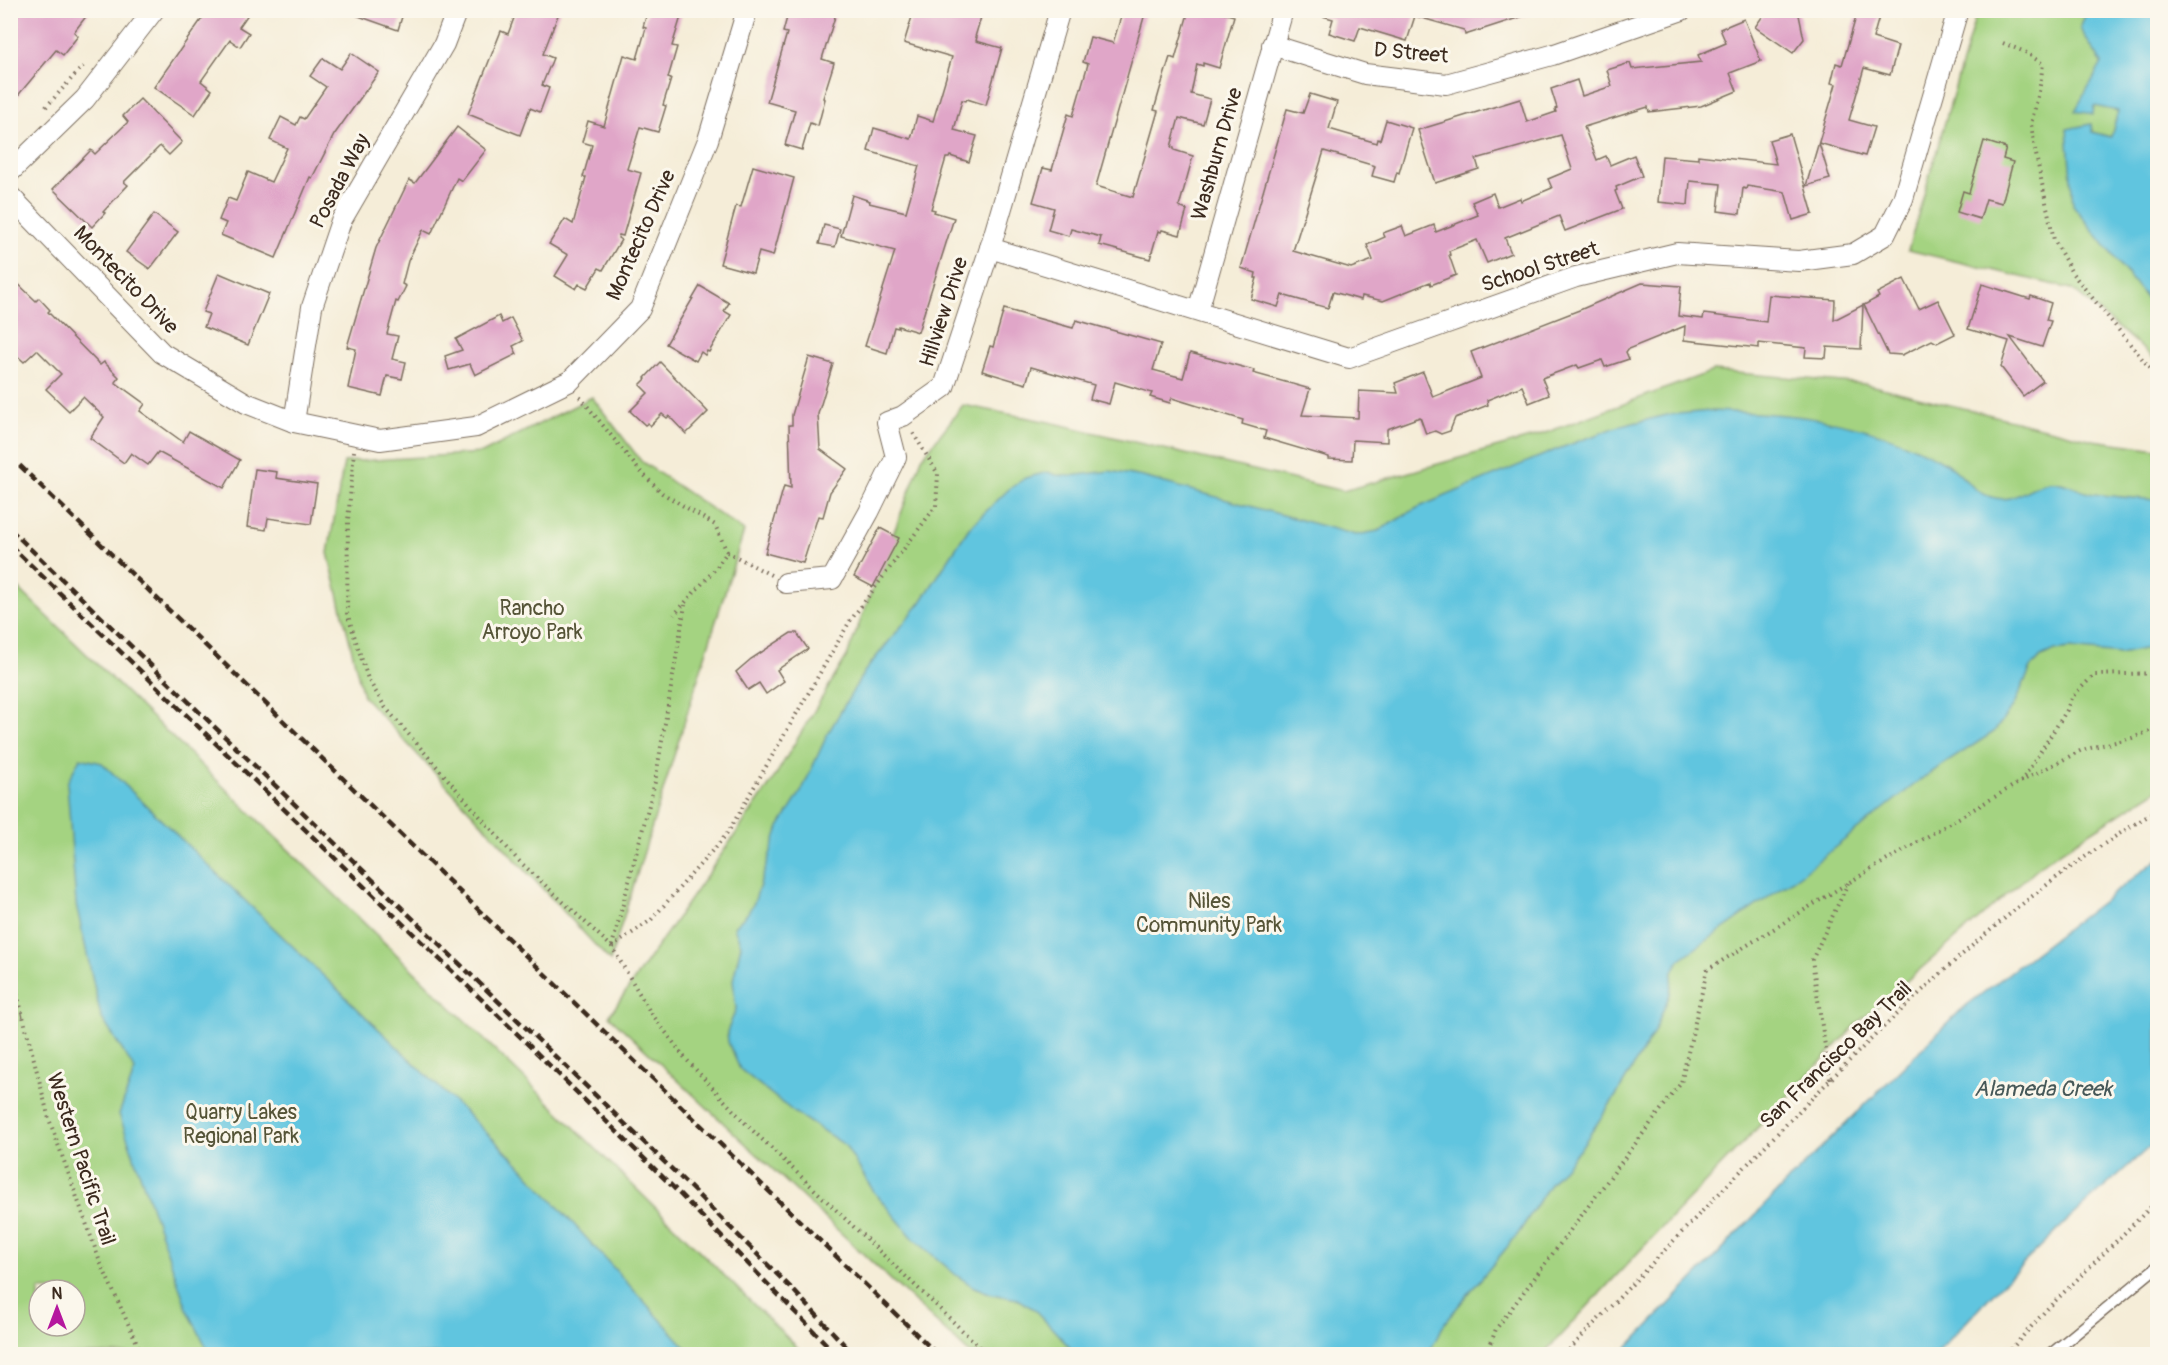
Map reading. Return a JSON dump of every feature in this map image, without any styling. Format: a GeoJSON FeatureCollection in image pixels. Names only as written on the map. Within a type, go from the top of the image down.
{"type":"FeatureCollection","features":[{"type":"Feature","properties":{"kind":"street"},"geometry":{"type":"LineString","coordinates":[[10,172],[85,99],[154,10]]}},
{"type":"Feature","properties":{"kind":"street","name":"Posada Way"},"geometry":{"type":"LineString","coordinates":[[294,422],[312,307],[341,221],[444,44],[457,10]]}},
{"type":"Feature","properties":{"kind":"street","name":"Montecito Drive"},"geometry":{"type":"LineString","coordinates":[[10,196],[162,353],[246,403],[294,422],[380,440],[476,427],[570,381],[640,309],[708,140],[747,10]]}},
{"type":"Feature","properties":{"kind":"street","name":"Hillview Drive"},"geometry":{"type":"LineString","coordinates":[[786,583],[832,579],[896,458],[887,422],[903,416],[944,387],[990,248],[1060,10]]}},
{"type":"Feature","properties":{"kind":"street","name":"Washburn Drive"},"geometry":{"type":"LineString","coordinates":[[1198,311],[1283,10]]}},
{"type":"Feature","properties":{"kind":"street","name":"D Street"},"geometry":{"type":"LineString","coordinates":[[1272,45],[1365,74],[1446,84],[1552,55],[1682,10]]}},
{"type":"Feature","properties":{"kind":"street","name":"School Street"},"geometry":{"type":"LineString","coordinates":[[990,248],[1349,357],[1576,277],[1677,253],[1798,261],[1853,254],[1885,235],[1903,199],[1958,10]]}},
{"type":"Feature","properties":{"kind":"lane"},"geometry":{"type":"LineString","coordinates":[[2051,1354],[2157,1266]]}},
{"type":"Feature","properties":{"kind":"path"},"geometry":{"type":"LineString","coordinates":[[2003,43],[2025,52],[2043,64],[2031,124],[2055,240],[2072,273],[2157,378]]}},
{"type":"Feature","properties":{"kind":"path"},"geometry":{"type":"LineString","coordinates":[[42,111],[88,62]]}},
{"type":"Feature","properties":{"kind":"path"},"geometry":{"type":"LineString","coordinates":[[570,381],[588,409],[639,470],[662,493],[715,525],[727,552],[786,583]]}},
{"type":"Feature","properties":{"kind":"path"},"geometry":{"type":"LineString","coordinates":[[612,947],[651,920],[727,834],[850,621],[936,506],[938,474],[903,416]]}},
{"type":"Feature","properties":{"kind":"path"},"geometry":{"type":"LineString","coordinates":[[355,434],[348,521],[347,613],[368,679],[385,707],[517,859],[612,947],[649,1010],[685,1058],[747,1125],[987,1354]]}},
{"type":"Feature","properties":{"kind":"path"},"geometry":{"type":"LineString","coordinates":[[674,615],[685,605],[727,552]]}},
{"type":"Feature","properties":{"kind":"path"},"geometry":{"type":"LineString","coordinates":[[612,947],[655,782],[685,605]]}},
{"type":"Feature","properties":{"kind":"path"},"geometry":{"type":"LineString","coordinates":[[2020,782],[2067,710],[2071,698],[2094,675],[2157,673]]}},
{"type":"Feature","properties":{"kind":"path"},"geometry":{"type":"LineString","coordinates":[[1487,1354],[1496,1329],[1681,1083],[1707,970],[1848,883],[2020,782],[2082,750],[2132,738],[2157,728]]}},
{"type":"Feature","properties":{"kind":"path","name":"San Francisco Bay Trail"},"geometry":{"type":"LineString","coordinates":[[1565,1354],[1741,1170],[1882,1028],[1975,944],[2063,872],[2157,810]]}},
{"type":"Feature","properties":{"kind":"path"},"geometry":{"type":"LineString","coordinates":[[1831,1079],[1812,960],[1848,883]]}},
{"type":"Feature","properties":{"kind":"path","name":"Western Pacific Trail"},"geometry":{"type":"LineString","coordinates":[[10,965],[52,1130],[100,1262],[142,1354]]}},
{"type":"Feature","properties":{"kind":"path"},"geometry":{"type":"LineString","coordinates":[[10,1018],[23,1015]]}},
{"type":"Feature","properties":{"kind":"path"},"geometry":{"type":"LineString","coordinates":[[2007,1354],[2054,1302],[2157,1200]]}},
{"type":"Feature","properties":{"kind":"green space"},"geometry":{"type":"Polygon","coordinates":[[[1977,11],[2157,11],[2157,361],[2072,289],[1908,250],[1977,11]]]}},
{"type":"Feature","properties":{"kind":"green space","name":"Niles Community Park"},"geometry":{"type":"Polygon","coordinates":[[[1713,371],[1865,384],[2093,440],[2157,449],[2157,790],[2047,860],[1860,1021],[1543,1354],[970,1354],[609,1016],[771,783],[847,656],[922,458],[963,405],[1049,422],[1343,491],[1537,436],[1713,371]]]}},
{"type":"Feature","properties":{"kind":"green space","name":"Rancho Arroyo Park"},"geometry":{"type":"Polygon","coordinates":[[[592,397],[641,461],[744,531],[610,961],[363,696],[328,553],[344,462],[482,453],[592,397]]]}},
{"type":"Feature","properties":{"kind":"green space","name":"Quarry Lakes Regional Park"},"geometry":{"type":"Polygon","coordinates":[[[10,580],[521,1075],[804,1354],[11,1354],[10,580]]]}},
{"type":"Feature","properties":{"kind":"water"},"geometry":{"type":"Polygon","coordinates":[[[2087,10],[2157,11],[2157,312],[2073,205],[2067,129],[2091,124],[2092,132],[2111,137],[2118,111],[2094,106],[2093,114],[2075,111],[2102,63],[2080,29],[2087,10]]]}},
{"type":"Feature","properties":{"kind":"water","name":"Niles Community Park"},"geometry":{"type":"Polygon","coordinates":[[[1710,411],[1812,418],[1887,436],[1934,456],[1951,467],[1980,492],[2000,499],[2015,496],[2036,486],[2057,482],[2094,494],[2157,500],[2157,646],[2120,654],[2069,649],[2055,651],[2041,657],[2031,668],[2013,706],[1994,732],[1924,777],[1800,875],[1679,960],[1673,972],[1670,994],[1653,1034],[1617,1094],[1580,1149],[1550,1184],[1518,1234],[1446,1321],[1428,1354],[1076,1354],[1034,1309],[1017,1299],[992,1294],[974,1287],[956,1275],[914,1239],[874,1192],[845,1145],[795,1113],[740,1069],[728,1042],[727,1032],[736,1009],[733,980],[741,945],[734,927],[754,903],[779,827],[801,792],[828,733],[864,672],[921,602],[969,528],[1008,490],[1025,478],[1048,472],[1070,476],[1110,471],[1143,477],[1356,535],[1378,531],[1419,507],[1617,427],[1667,415],[1710,411]]]}},
{"type":"Feature","properties":{"kind":"water"},"geometry":{"type":"Polygon","coordinates":[[[80,758],[102,763],[518,1163],[692,1354],[210,1354],[187,1309],[119,1114],[135,1070],[101,1017],[76,904],[67,783],[80,758]]]}},
{"type":"Feature","properties":{"kind":"water","name":"Alameda Creek"},"geometry":{"type":"Polygon","coordinates":[[[2157,860],[2157,1140],[2067,1221],[2002,1284],[1936,1354],[1621,1354],[1787,1182],[1963,1008],[2157,860]]]}},
{"type":"Feature","properties":{"kind":"building"},"geometry":{"type":"Polygon","coordinates":[[[10,10],[91,10],[74,32],[78,36],[63,55],[56,50],[10,105],[10,10]]]}},
{"type":"Feature","properties":{"kind":"building"},"geometry":{"type":"Polygon","coordinates":[[[208,10],[251,10],[239,27],[249,33],[240,47],[230,40],[201,81],[212,90],[195,115],[154,87],[208,10]]]}},
{"type":"Feature","properties":{"kind":"building"},"geometry":{"type":"Polygon","coordinates":[[[350,10],[404,10],[398,30],[350,13],[350,10]]]}},
{"type":"Feature","properties":{"kind":"building"},"geometry":{"type":"Polygon","coordinates":[[[517,10],[560,10],[543,54],[553,58],[542,85],[549,88],[540,112],[530,108],[520,135],[468,114],[501,31],[508,34],[517,10]]]}},
{"type":"Feature","properties":{"kind":"building"},"geometry":{"type":"Polygon","coordinates":[[[648,10],[683,10],[672,46],[677,47],[668,78],[671,79],[663,105],[666,106],[658,132],[640,127],[627,169],[641,173],[623,236],[619,235],[618,238],[621,240],[603,270],[599,268],[587,288],[579,284],[576,289],[555,276],[568,255],[549,244],[565,219],[573,224],[592,145],[582,142],[588,121],[604,126],[624,55],[637,59],[646,28],[643,27],[648,10]]]}},
{"type":"Feature","properties":{"kind":"building"},"geometry":{"type":"Polygon","coordinates":[[[789,10],[837,10],[822,59],[834,63],[823,98],[825,99],[818,126],[810,123],[802,150],[785,145],[795,110],[767,102],[787,33],[783,32],[789,10]]]}},
{"type":"Feature","properties":{"kind":"building"},"geometry":{"type":"Polygon","coordinates":[[[914,10],[959,10],[981,17],[976,41],[1002,48],[986,105],[967,99],[962,100],[954,130],[977,136],[969,162],[950,156],[946,158],[931,209],[954,218],[918,332],[894,327],[887,353],[865,346],[895,251],[841,236],[852,195],[870,201],[869,203],[906,212],[919,166],[868,151],[874,128],[911,139],[917,116],[933,121],[952,57],[904,43],[914,10]]]}},
{"type":"Feature","properties":{"kind":"building"},"geometry":{"type":"Polygon","coordinates":[[[1123,10],[1146,10],[1096,186],[1133,197],[1158,111],[1154,110],[1160,89],[1170,57],[1175,59],[1189,10],[1213,10],[1234,16],[1219,68],[1203,63],[1203,66],[1197,64],[1191,94],[1210,99],[1203,124],[1179,118],[1171,147],[1193,156],[1179,207],[1187,210],[1180,235],[1158,231],[1150,259],[1099,245],[1101,237],[1071,229],[1069,236],[1048,230],[1054,208],[1033,202],[1043,168],[1052,170],[1068,114],[1073,116],[1088,64],[1083,62],[1090,37],[1113,43],[1123,10]]]}},
{"type":"Feature","properties":{"kind":"building"},"geometry":{"type":"Polygon","coordinates":[[[1320,10],[1529,10],[1530,14],[1465,35],[1464,30],[1415,16],[1407,41],[1360,27],[1355,41],[1329,33],[1333,19],[1319,15],[1320,10]]]}},
{"type":"Feature","properties":{"kind":"building"},"geometry":{"type":"Polygon","coordinates":[[[1767,10],[1798,10],[1804,39],[1793,53],[1755,27],[1767,10]]]}},
{"type":"Feature","properties":{"kind":"building"},"geometry":{"type":"Polygon","coordinates":[[[1858,10],[1881,10],[1873,38],[1898,46],[1890,75],[1864,68],[1849,120],[1874,127],[1865,156],[1819,143],[1830,179],[1806,186],[1836,84],[1831,83],[1836,63],[1842,65],[1858,10]]]}},
{"type":"Feature","properties":{"kind":"building"},"geometry":{"type":"Polygon","coordinates":[[[1744,19],[1761,61],[1730,73],[1737,91],[1701,106],[1649,112],[1648,107],[1584,127],[1597,160],[1606,156],[1610,165],[1634,155],[1642,176],[1616,187],[1615,191],[1622,209],[1565,231],[1559,216],[1505,238],[1511,253],[1487,263],[1477,240],[1449,251],[1456,275],[1431,285],[1430,282],[1383,301],[1362,296],[1361,300],[1333,292],[1328,308],[1282,295],[1278,307],[1251,299],[1257,278],[1255,278],[1256,273],[1241,268],[1287,109],[1303,113],[1310,94],[1337,102],[1329,129],[1377,143],[1386,120],[1412,128],[1399,173],[1397,172],[1394,182],[1372,176],[1375,166],[1324,151],[1293,251],[1351,268],[1373,260],[1367,245],[1385,237],[1383,233],[1402,226],[1406,236],[1434,225],[1436,232],[1478,215],[1472,202],[1493,193],[1498,207],[1520,198],[1521,201],[1552,188],[1548,179],[1572,169],[1561,135],[1476,159],[1479,169],[1435,183],[1418,130],[1520,99],[1527,122],[1556,112],[1557,108],[1551,89],[1577,80],[1582,96],[1612,86],[1607,70],[1630,63],[1632,69],[1701,62],[1698,55],[1726,43],[1720,29],[1744,19]]]}},
{"type":"Feature","properties":{"kind":"building"},"geometry":{"type":"Polygon","coordinates":[[[351,53],[379,72],[334,135],[312,178],[310,177],[276,258],[221,235],[226,223],[219,220],[228,198],[236,201],[248,172],[271,182],[287,148],[270,140],[281,117],[296,125],[300,117],[304,119],[326,87],[310,76],[323,58],[340,69],[351,53]]]}},
{"type":"Feature","properties":{"kind":"building"},"geometry":{"type":"Polygon","coordinates":[[[140,99],[182,142],[169,155],[160,146],[124,182],[128,185],[92,227],[53,189],[91,150],[95,154],[128,122],[123,116],[140,99]]]}},
{"type":"Feature","properties":{"kind":"building"},"geometry":{"type":"Polygon","coordinates":[[[457,127],[486,150],[462,181],[457,178],[431,234],[423,230],[408,261],[402,284],[406,286],[398,302],[396,301],[387,334],[398,336],[392,359],[406,362],[402,379],[387,376],[382,396],[348,388],[356,349],[347,347],[376,248],[409,180],[415,183],[457,127]]]}},
{"type":"Feature","properties":{"kind":"building"},"geometry":{"type":"Polygon","coordinates":[[[1790,134],[1813,214],[1793,220],[1785,192],[1747,186],[1746,189],[1743,188],[1740,214],[1718,211],[1721,184],[1690,181],[1688,205],[1658,202],[1662,156],[1698,159],[1698,155],[1776,164],[1769,140],[1790,134]]]}},
{"type":"Feature","properties":{"kind":"building"},"geometry":{"type":"Polygon","coordinates":[[[1984,141],[2006,148],[2003,159],[2013,162],[2002,203],[1986,199],[1980,219],[1957,212],[1963,191],[1969,193],[1984,141]]]}},
{"type":"Feature","properties":{"kind":"building"},"geometry":{"type":"Polygon","coordinates":[[[753,166],[794,178],[773,256],[759,252],[753,273],[720,264],[736,206],[741,207],[753,166]]]}},
{"type":"Feature","properties":{"kind":"building"},"geometry":{"type":"Polygon","coordinates":[[[154,214],[178,232],[150,269],[126,252],[154,214]]]}},
{"type":"Feature","properties":{"kind":"building"},"geometry":{"type":"Polygon","coordinates":[[[824,225],[840,229],[835,247],[819,244],[824,225]]]}},
{"type":"Feature","properties":{"kind":"building"},"geometry":{"type":"Polygon","coordinates":[[[219,273],[269,294],[248,345],[204,327],[209,314],[203,312],[219,273]]]}},
{"type":"Feature","properties":{"kind":"building"},"geometry":{"type":"Polygon","coordinates":[[[10,276],[36,301],[39,298],[50,310],[48,312],[100,365],[104,362],[119,377],[115,382],[145,404],[140,411],[183,442],[189,431],[240,460],[224,488],[158,452],[148,465],[131,453],[124,463],[90,438],[104,417],[83,397],[69,411],[46,389],[61,374],[37,350],[24,362],[10,349],[10,276]]]}},
{"type":"Feature","properties":{"kind":"building"},"geometry":{"type":"Polygon","coordinates":[[[1904,279],[1919,309],[1938,300],[1955,334],[1937,343],[1932,340],[1902,355],[1888,354],[1864,305],[1879,297],[1877,293],[1904,279]]]}},
{"type":"Feature","properties":{"kind":"building"},"geometry":{"type":"Polygon","coordinates":[[[1642,283],[1681,286],[1678,316],[1703,319],[1704,314],[1766,322],[1769,295],[1835,300],[1834,320],[1863,305],[1861,349],[1827,347],[1826,358],[1805,357],[1806,348],[1759,343],[1759,348],[1684,340],[1685,326],[1628,349],[1626,352],[1629,359],[1605,367],[1602,360],[1579,368],[1577,365],[1542,378],[1549,395],[1529,403],[1522,386],[1487,400],[1488,405],[1455,418],[1450,431],[1441,434],[1435,431],[1426,434],[1420,417],[1387,429],[1387,442],[1353,440],[1352,460],[1329,459],[1329,457],[1264,438],[1266,431],[1242,424],[1243,420],[1172,398],[1170,403],[1150,397],[1152,393],[1115,382],[1109,404],[1090,399],[1094,385],[1031,367],[1026,384],[982,371],[990,346],[993,347],[1004,309],[1073,328],[1076,320],[1161,344],[1153,370],[1183,378],[1190,353],[1254,370],[1253,373],[1310,389],[1302,415],[1358,418],[1359,391],[1398,393],[1395,383],[1423,372],[1433,397],[1481,378],[1471,352],[1642,283]]]}},
{"type":"Feature","properties":{"kind":"building"},"geometry":{"type":"Polygon","coordinates":[[[1982,284],[2051,303],[2046,320],[2051,321],[2042,347],[2010,337],[2043,381],[2023,396],[2001,367],[2009,341],[1968,329],[1982,284]]]}},
{"type":"Feature","properties":{"kind":"building"},"geometry":{"type":"Polygon","coordinates":[[[700,286],[729,303],[724,311],[731,315],[709,352],[707,351],[705,355],[701,352],[696,361],[666,344],[700,286]]]}},
{"type":"Feature","properties":{"kind":"building"},"geometry":{"type":"Polygon","coordinates":[[[499,316],[502,323],[511,318],[523,341],[513,346],[517,354],[475,375],[470,364],[449,370],[445,356],[462,350],[456,339],[499,316]]]}},
{"type":"Feature","properties":{"kind":"building"},"geometry":{"type":"Polygon","coordinates":[[[809,357],[833,364],[818,414],[820,449],[847,469],[830,492],[823,517],[818,516],[803,563],[765,553],[784,486],[791,488],[789,425],[792,425],[792,415],[809,357]]]}},
{"type":"Feature","properties":{"kind":"building"},"geometry":{"type":"Polygon","coordinates":[[[660,362],[708,412],[686,434],[669,416],[667,418],[662,414],[650,426],[648,423],[645,425],[630,411],[648,393],[640,385],[660,362]]]}},
{"type":"Feature","properties":{"kind":"building"},"geometry":{"type":"Polygon","coordinates":[[[255,469],[277,472],[276,478],[317,484],[311,524],[268,518],[266,530],[247,527],[255,469]]]}},
{"type":"Feature","properties":{"kind":"building"},"geometry":{"type":"Polygon","coordinates":[[[880,528],[899,538],[873,587],[854,577],[880,528]]]}},
{"type":"Feature","properties":{"kind":"building"},"geometry":{"type":"Polygon","coordinates":[[[791,633],[797,633],[808,649],[777,670],[784,681],[766,694],[759,683],[748,690],[736,672],[751,659],[791,633]]]}},
{"type":"Feature","properties":{"kind":"railway"},"geometry":{"type":"LineString","coordinates":[[10,456],[937,1354]]}},
{"type":"Feature","properties":{"kind":"railway"},"geometry":{"type":"LineString","coordinates":[[10,529],[680,1177],[795,1292],[853,1354]]}},
{"type":"Feature","properties":{"kind":"railway"},"geometry":{"type":"LineString","coordinates":[[10,545],[538,1054],[672,1186],[836,1354]]}}]}
